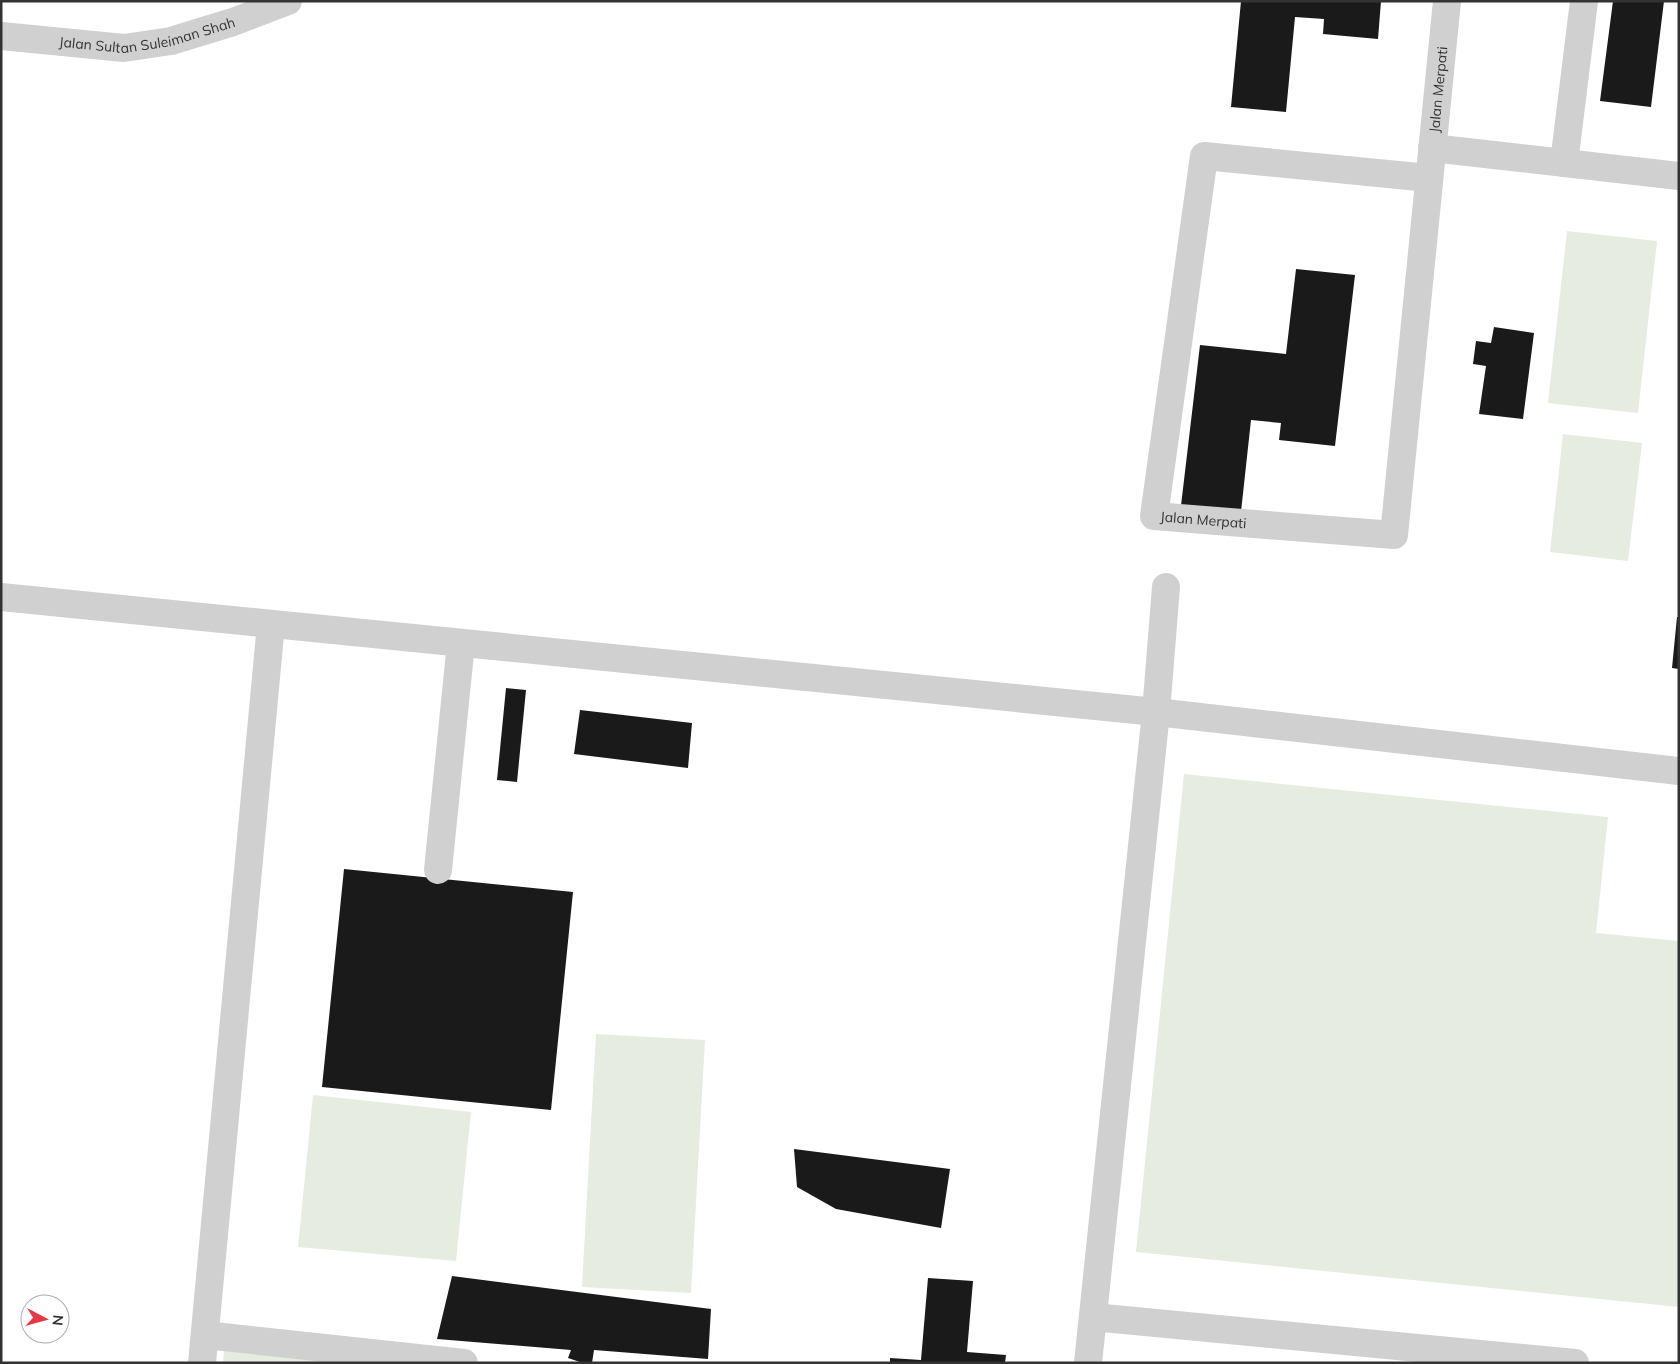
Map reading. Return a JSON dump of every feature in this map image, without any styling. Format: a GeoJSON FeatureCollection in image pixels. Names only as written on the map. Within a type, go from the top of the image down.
{"type":"FeatureCollection","features":[{"type":"Feature","properties":{"kind":"street","name":"Jalan Sultan Suleiman Shah"},"geometry":{"type":"LineString","coordinates":[[1,36],[124,48],[171,41],[233,22],[288,1]]}},
{"type":"Feature","properties":{"kind":"street","name":"Jalan Merpati"},"geometry":{"type":"LineString","coordinates":[[1429,178],[1204,156],[1154,516],[1394,535],[1447,1]]}},
{"type":"Feature","properties":{"kind":"street"},"geometry":{"type":"LineString","coordinates":[[1564,163],[1584,1]]}},
{"type":"Feature","properties":{"kind":"street"},"geometry":{"type":"LineString","coordinates":[[1432,148],[1679,176]]}},
{"type":"Feature","properties":{"kind":"street"},"geometry":{"type":"LineString","coordinates":[[1088,1363],[1156,712],[1166,587]]}},
{"type":"Feature","properties":{"kind":"street"},"geometry":{"type":"LineString","coordinates":[[1,597],[1156,712],[1679,771]]}},
{"type":"Feature","properties":{"kind":"street"},"geometry":{"type":"LineString","coordinates":[[202,1363],[271,624]]}},
{"type":"Feature","properties":{"kind":"street"},"geometry":{"type":"LineString","coordinates":[[438,870],[461,643]]}},
{"type":"Feature","properties":{"kind":"street"},"geometry":{"type":"LineString","coordinates":[[1093,1317],[1575,1363]]}},
{"type":"Feature","properties":{"kind":"street"},"geometry":{"type":"LineString","coordinates":[[205,1335],[464,1363]]}},
{"type":"Feature","properties":{"kind":"shaded area"},"geometry":{"type":"Polygon","coordinates":[[[1567,231],[1657,241],[1638,413],[1548,403],[1567,231]]]}},
{"type":"Feature","properties":{"kind":"shaded area"},"geometry":{"type":"Polygon","coordinates":[[[1563,434],[1642,443],[1628,561],[1550,552],[1563,434]]]}},
{"type":"Feature","properties":{"kind":"shaded area"},"geometry":{"type":"Polygon","coordinates":[[[1184,774],[1608,817],[1596,933],[1679,941],[1679,1307],[1136,1252],[1184,774]]]}},
{"type":"Feature","properties":{"kind":"shaded area"},"geometry":{"type":"Polygon","coordinates":[[[596,1034],[705,1040],[691,1293],[582,1287],[596,1034]]]}},
{"type":"Feature","properties":{"kind":"shaded area"},"geometry":{"type":"Polygon","coordinates":[[[313,1095],[471,1112],[456,1261],[298,1247],[313,1095]]]}},
{"type":"Feature","properties":{"kind":"shaded area"},"geometry":{"type":"Polygon","coordinates":[[[224,1350],[359,1363],[223,1363],[224,1350]]]}},
{"type":"Feature","properties":{"kind":"building"},"geometry":{"type":"Polygon","coordinates":[[[1241,1],[1381,1],[1378,39],[1323,34],[1324,19],[1295,17],[1286,112],[1231,107],[1241,1]]]}},
{"type":"Feature","properties":{"kind":"building"},"geometry":{"type":"Polygon","coordinates":[[[1613,1],[1664,1],[1651,107],[1600,101],[1613,1]]]}},
{"type":"Feature","properties":{"kind":"building"},"geometry":{"type":"Polygon","coordinates":[[[1296,269],[1355,275],[1335,446],[1279,440],[1281,423],[1251,420],[1240,521],[1180,514],[1200,345],[1286,354],[1296,269]]]}},
{"type":"Feature","properties":{"kind":"building"},"geometry":{"type":"Polygon","coordinates":[[[1494,327],[1534,333],[1523,419],[1479,414],[1486,366],[1473,364],[1476,341],[1491,343],[1494,327]]]}},
{"type":"Feature","properties":{"kind":"building"},"geometry":{"type":"Polygon","coordinates":[[[1677,617],[1679,617],[1679,669],[1672,668],[1677,617]]]}},
{"type":"Feature","properties":{"kind":"building"},"geometry":{"type":"Polygon","coordinates":[[[506,688],[526,690],[517,782],[497,780],[506,688]]]}},
{"type":"Feature","properties":{"kind":"building"},"geometry":{"type":"Polygon","coordinates":[[[580,710],[692,723],[688,768],[574,754],[580,710]]]}},
{"type":"Feature","properties":{"kind":"building"},"geometry":{"type":"Polygon","coordinates":[[[344,869],[573,892],[551,1110],[322,1087],[344,869]]]}},
{"type":"Feature","properties":{"kind":"building"},"geometry":{"type":"Polygon","coordinates":[[[794,1149],[950,1169],[941,1228],[836,1209],[797,1187],[794,1149]]]}},
{"type":"Feature","properties":{"kind":"building"},"geometry":{"type":"Polygon","coordinates":[[[452,1276],[711,1309],[708,1359],[594,1350],[592,1363],[583,1363],[568,1358],[571,1350],[437,1339],[452,1276]]]}},
{"type":"Feature","properties":{"kind":"building"},"geometry":{"type":"Polygon","coordinates":[[[928,1278],[973,1281],[967,1352],[1006,1355],[1005,1363],[890,1363],[890,1358],[921,1360],[928,1278]]]}}]}
